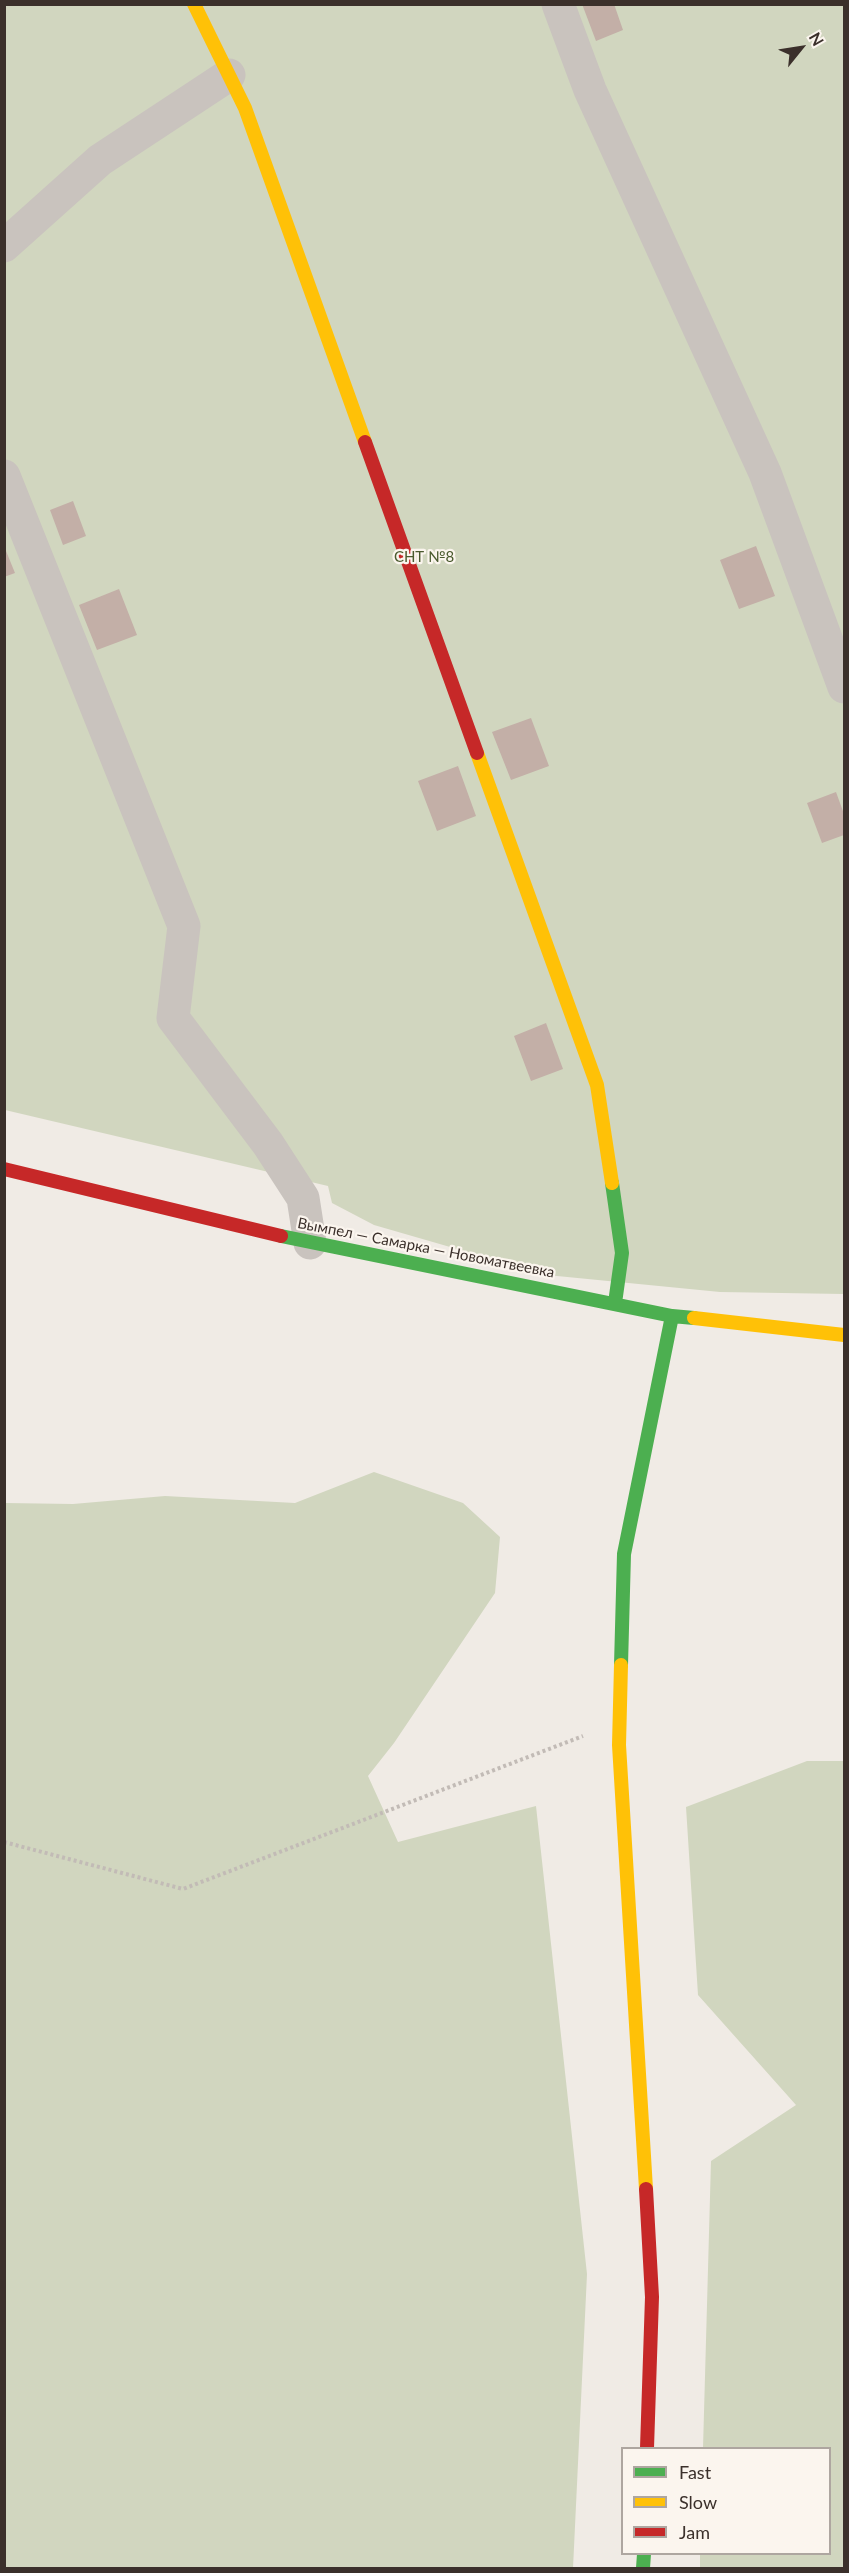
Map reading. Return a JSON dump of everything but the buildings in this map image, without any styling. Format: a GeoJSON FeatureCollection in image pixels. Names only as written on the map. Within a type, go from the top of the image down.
{"type":"FeatureCollection","features":[{"type":"Feature","properties":{"kind":"street"},"geometry":{"type":"LineString","coordinates":[[194,4],[245,108],[597,1085],[622,1253],[615,1303]]}},
{"type":"Feature","properties":{"kind":"street"},"geometry":{"type":"LineString","coordinates":[[558,4],[590,90],[765,473],[844,687]]}},
{"type":"Feature","properties":{"kind":"street"},"geometry":{"type":"LineString","coordinates":[[4,246],[100,160],[229,75]]}},
{"type":"Feature","properties":{"kind":"street"},"geometry":{"type":"LineString","coordinates":[[4,476],[184,926],[173,1018],[268,1144],[303,1198],[310,1243]]}},
{"type":"Feature","properties":{"kind":"street","name":"Вымпел — Самарка — Новоматвеевка"},"geometry":{"type":"LineString","coordinates":[[4,1169],[310,1243],[672,1316],[844,1335]]}},
{"type":"Feature","properties":{"kind":"street"},"geometry":{"type":"LineString","coordinates":[[647,2447],[652,2297],[620,1757],[620,1722],[624,1554],[672,1316]]}},
{"type":"Feature","properties":{"kind":"path"},"geometry":{"type":"LineString","coordinates":[[4,1842],[183,1889],[620,1722]]}},
{"type":"Feature","properties":{"kind":"green space","name":"СНТ №8"},"geometry":{"type":"Polygon","coordinates":[[[5,5],[844,5],[844,1294],[720,1292],[547,1275],[374,1225],[332,1203],[328,1186],[5,1110],[5,5]]]}},
{"type":"Feature","properties":{"kind":"green space"},"geometry":{"type":"Polygon","coordinates":[[[374,1472],[463,1503],[500,1537],[495,1593],[394,1743],[368,1776],[398,1842],[536,1806],[587,2274],[573,2568],[5,2568],[5,1503],[73,1504],[165,1496],[295,1503],[374,1472]]]}},
{"type":"Feature","properties":{"kind":"green space"},"geometry":{"type":"Polygon","coordinates":[[[807,1761],[844,1761],[844,2568],[700,2568],[700,2555],[831,2555],[831,2447],[703,2447],[711,2161],[796,2105],[698,1995],[686,1807],[807,1761]]]}},
{"type":"Feature","properties":{"kind":"traffic: fast"},"geometry":{"type":"LineString","coordinates":[[612,1183],[622,1253],[615,1303]]}},
{"type":"Feature","properties":{"kind":"traffic: fast"},"geometry":{"type":"LineString","coordinates":[[281,1236],[672,1316],[694,1318]]}},
{"type":"Feature","properties":{"kind":"traffic: fast"},"geometry":{"type":"LineString","coordinates":[[621,1665],[624,1554],[672,1316]]}},
{"type":"Feature","properties":{"kind":"traffic: fast"},"geometry":{"type":"LineString","coordinates":[[643,2568],[644,2555]]}},
{"type":"Feature","properties":{"kind":"traffic: slow"},"geometry":{"type":"LineString","coordinates":[[194,4],[245,108],[365,442]]}},
{"type":"Feature","properties":{"kind":"traffic: slow"},"geometry":{"type":"LineString","coordinates":[[477,753],[597,1085],[612,1183]]}},
{"type":"Feature","properties":{"kind":"traffic: slow"},"geometry":{"type":"LineString","coordinates":[[694,1318],[844,1335]]}},
{"type":"Feature","properties":{"kind":"traffic: slow"},"geometry":{"type":"LineString","coordinates":[[621,1665],[619,1745],[646,2189]]}},
{"type":"Feature","properties":{"kind":"traffic: jam"},"geometry":{"type":"LineString","coordinates":[[365,442],[477,753]]}},
{"type":"Feature","properties":{"kind":"traffic: jam"},"geometry":{"type":"LineString","coordinates":[[4,1169],[281,1236]]}},
{"type":"Feature","properties":{"kind":"traffic: jam"},"geometry":{"type":"LineString","coordinates":[[646,2189],[652,2297],[647,2447]]}}]}
